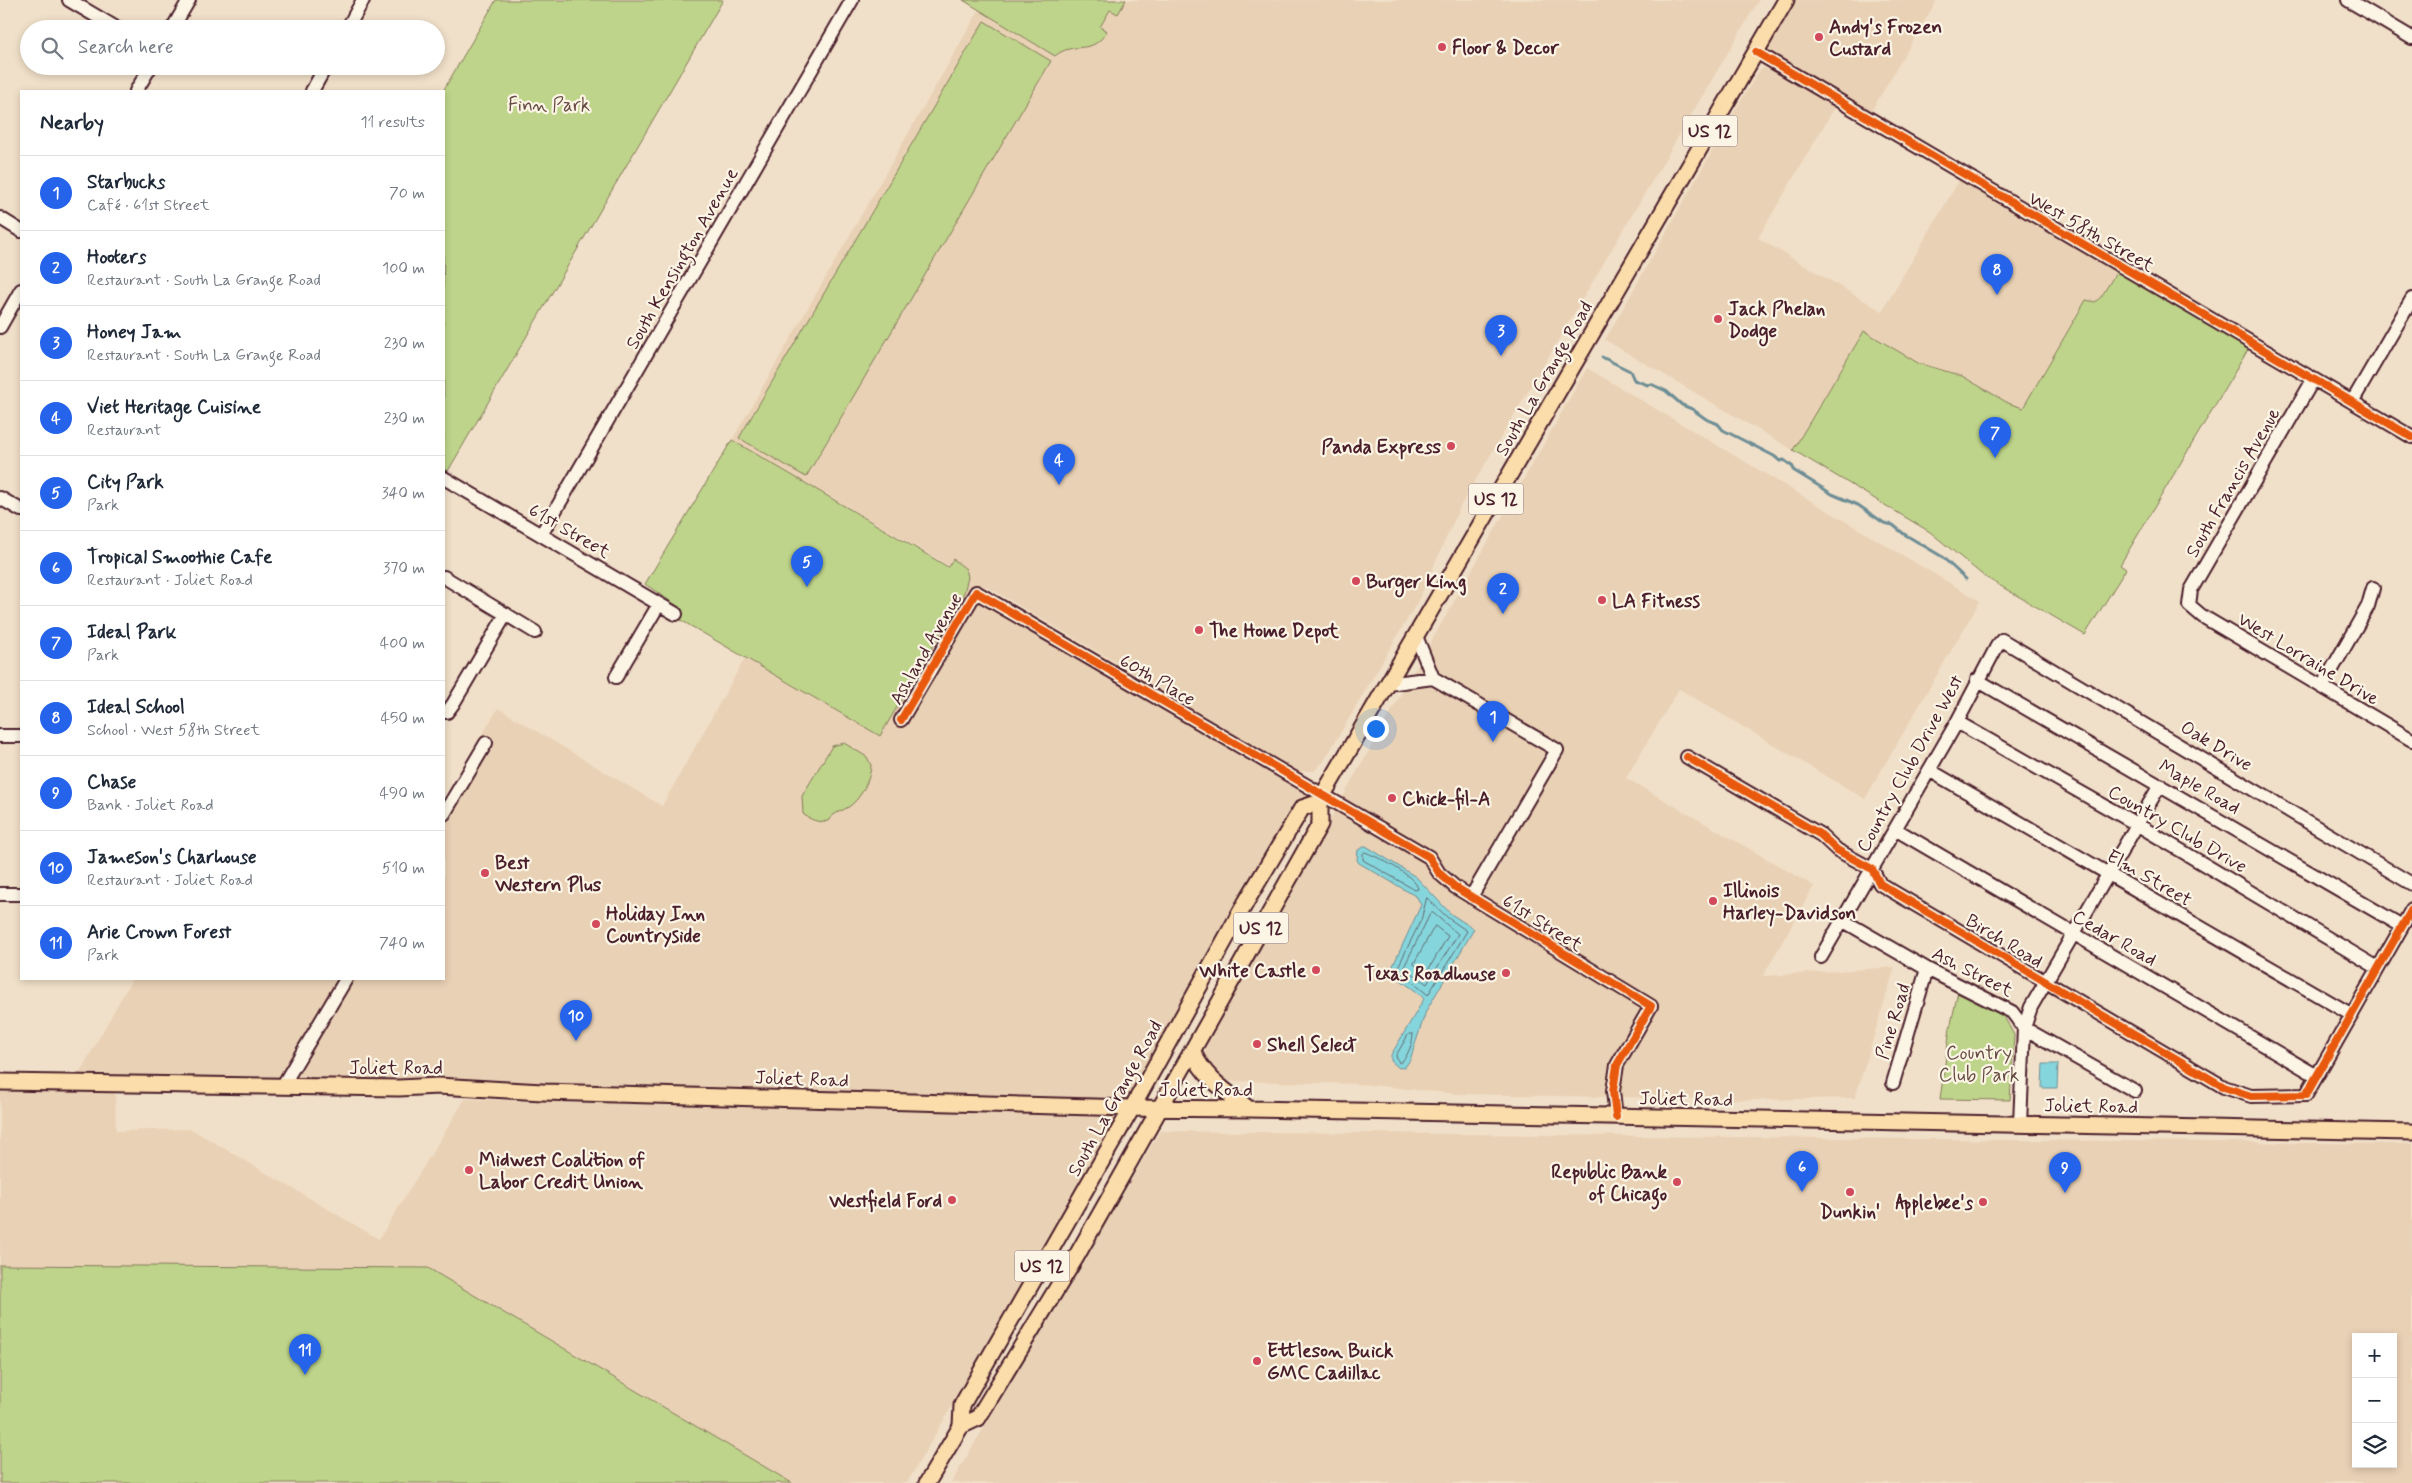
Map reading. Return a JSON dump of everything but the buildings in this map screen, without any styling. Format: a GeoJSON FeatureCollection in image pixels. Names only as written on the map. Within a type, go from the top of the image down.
{"type":"FeatureCollection","features":[{"type":"Feature","properties":{"kind":"main road","name":"South La Grange Road"},"geometry":{"type":"LineString","coordinates":[[961,1426],[978,1418],[1076,1257],[1320,824],[1322,798],[1786,0]]}},
{"type":"Feature","properties":{"kind":"main road","name":"South La Grange Road"},"geometry":{"type":"LineString","coordinates":[[927,1483],[961,1426],[962,1405],[1132,1108],[1246,902],[1302,808],[1322,798]]}},
{"type":"Feature","properties":{"kind":"main road"},"geometry":{"type":"LineString","coordinates":[[1192,1052],[1198,1064],[1215,1083],[1249,1109]]}},
{"type":"Feature","properties":{"kind":"main road","name":"Joliet Road"},"geometry":{"type":"LineString","coordinates":[[0,1082],[399,1088],[438,1086],[558,1092],[1132,1108],[2412,1132]]}},
{"type":"Feature","properties":{"kind":"street"},"geometry":{"type":"LineString","coordinates":[[69,0],[103,20]]}},
{"type":"Feature","properties":{"kind":"street"},"geometry":{"type":"LineString","coordinates":[[177,20],[189,0]]}},
{"type":"Feature","properties":{"kind":"street"},"geometry":{"type":"LineString","coordinates":[[352,20],[363,0]]}},
{"type":"Feature","properties":{"kind":"street","name":"South Kensington Avenue"},"geometry":{"type":"LineString","coordinates":[[542,535],[852,0]]}},
{"type":"Feature","properties":{"kind":"street"},"geometry":{"type":"LineString","coordinates":[[2348,0],[2412,38]]}},
{"type":"Feature","properties":{"kind":"street","name":"West 58th Street"},"geometry":{"type":"LineString","coordinates":[[1756,52],[2412,437]]}},
{"type":"Feature","properties":{"kind":"street"},"geometry":{"type":"LineString","coordinates":[[137,90],[146,75]]}},
{"type":"Feature","properties":{"kind":"street"},"geometry":{"type":"LineString","coordinates":[[313,90],[321,75]]}},
{"type":"Feature","properties":{"kind":"street"},"geometry":{"type":"LineString","coordinates":[[0,218],[20,230]]}},
{"type":"Feature","properties":{"kind":"street"},"geometry":{"type":"LineString","coordinates":[[0,327],[20,292]]}},
{"type":"Feature","properties":{"kind":"street"},"geometry":{"type":"LineString","coordinates":[[2352,402],[2412,299]]}},
{"type":"Feature","properties":{"kind":"street","name":"South Francis Avenue"},"geometry":{"type":"LineString","coordinates":[[2189,605],[2191,590],[2313,380]]}},
{"type":"Feature","properties":{"kind":"street","name":"61st Street"},"geometry":{"type":"LineString","coordinates":[[445,479],[676,614]]}},
{"type":"Feature","properties":{"kind":"street"},"geometry":{"type":"LineString","coordinates":[[0,498],[20,509]]}},
{"type":"Feature","properties":{"kind":"street"},"geometry":{"type":"LineString","coordinates":[[445,578],[535,632]]}},
{"type":"Feature","properties":{"kind":"street"},"geometry":{"type":"LineString","coordinates":[[2322,687],[2368,606],[2373,588]]}},
{"type":"Feature","properties":{"kind":"street","name":"Ashland Avenue"},"geometry":{"type":"LineString","coordinates":[[901,720],[976,592]]}},
{"type":"Feature","properties":{"kind":"street","name":"60th Place"},"geometry":{"type":"LineString","coordinates":[[976,592],[1322,798]]}},
{"type":"Feature","properties":{"kind":"street"},"geometry":{"type":"LineString","coordinates":[[616,677],[659,604]]}},
{"type":"Feature","properties":{"kind":"street","name":"West Lorraine Drive"},"geometry":{"type":"LineString","coordinates":[[2189,605],[2202,616],[2412,740]]}},
{"type":"Feature","properties":{"kind":"street"},"geometry":{"type":"LineString","coordinates":[[445,712],[506,614]]}},
{"type":"Feature","properties":{"kind":"street"},"geometry":{"type":"LineString","coordinates":[[1416,636],[1433,678]]}},
{"type":"Feature","properties":{"kind":"street","name":"Country Club Drive West"},"geometry":{"type":"LineString","coordinates":[[1821,957],[1957,722],[1977,680],[2002,640]]}},
{"type":"Feature","properties":{"kind":"street","name":"Oak Drive"},"geometry":{"type":"LineString","coordinates":[[2002,640],[2412,884]]}},
{"type":"Feature","properties":{"kind":"street"},"geometry":{"type":"LineString","coordinates":[[1388,684],[1433,678],[1557,750],[1472,897]]}},
{"type":"Feature","properties":{"kind":"street","name":"Maple Road"},"geometry":{"type":"LineString","coordinates":[[1977,680],[2402,926]]}},
{"type":"Feature","properties":{"kind":"street","name":"Country Club Drive"},"geometry":{"type":"LineString","coordinates":[[1957,722],[2138,825],[2378,968]]}},
{"type":"Feature","properties":{"kind":"street"},"geometry":{"type":"LineString","coordinates":[[0,736],[20,736]]}},
{"type":"Feature","properties":{"kind":"street"},"geometry":{"type":"LineString","coordinates":[[445,812],[486,743]]}},
{"type":"Feature","properties":{"kind":"street","name":"Birch Road"},"geometry":{"type":"LineString","coordinates":[[1687,757],[1821,835],[1837,850],[1872,869],[1880,884],[2237,1093],[2251,1096],[2306,1095],[2317,1076]]}},
{"type":"Feature","properties":{"kind":"street","name":"Elm Street"},"geometry":{"type":"LineString","coordinates":[[1929,770],[2352,1015]]}},
{"type":"Feature","properties":{"kind":"street"},"geometry":{"type":"LineString","coordinates":[[2020,1124],[2024,1028],[2031,1008],[2160,785]]}},
{"type":"Feature","properties":{"kind":"street","name":"61st Street"},"geometry":{"type":"LineString","coordinates":[[1322,798],[1428,857],[1439,873],[1472,897],[1651,1006],[1617,1065],[1613,1091],[1616,1117]]}},
{"type":"Feature","properties":{"kind":"street","name":"Cedar Road"},"geometry":{"type":"LineString","coordinates":[[1895,829],[2317,1076]]}},
{"type":"Feature","properties":{"kind":"street"},"geometry":{"type":"LineString","coordinates":[[0,894],[20,894]]}},
{"type":"Feature","properties":{"kind":"street"},"geometry":{"type":"LineString","coordinates":[[2317,1076],[2412,909]]}},
{"type":"Feature","properties":{"kind":"street","name":"Ash Street"},"geometry":{"type":"LineString","coordinates":[[1842,920],[1927,969],[2012,1012],[2024,1028],[2135,1091]]}},
{"type":"Feature","properties":{"kind":"street","name":"Pine Road"},"geometry":{"type":"LineString","coordinates":[[1893,1083],[1927,969]]}},
{"type":"Feature","properties":{"kind":"street"},"geometry":{"type":"LineString","coordinates":[[283,1085],[345,980]]}},
{"type":"Feature","properties":{"kind":"street"},"geometry":{"type":"LineString","coordinates":[[2412,1127],[2412,1132]]}},
{"type":"Feature","properties":{"kind":"shaded area"},"geometry":{"type":"Polygon","coordinates":[[[985,0],[1759,0],[1461,505],[1418,601],[1324,761],[1314,771],[1301,771],[1320,796],[1139,1105],[76,1079],[131,980],[445,980],[445,797],[498,708],[662,806],[745,658],[880,736],[964,590],[968,577],[732,440],[985,0]],[[977,583],[1171,696],[991,589],[977,583]]]}},
{"type":"Feature","properties":{"kind":"shaded area"},"geometry":{"type":"Polygon","coordinates":[[[1793,0],[1937,0],[1869,115],[1763,52],[1793,0]]]}},
{"type":"Feature","properties":{"kind":"shaded area"},"geometry":{"type":"Polygon","coordinates":[[[1764,68],[1835,107],[1758,238],[1882,311],[1960,179],[2117,271],[2101,297],[2095,302],[2086,300],[2023,408],[2008,403],[1962,376],[1918,363],[1864,331],[1793,450],[1605,340],[1737,107],[1759,71],[1764,68]]]}},
{"type":"Feature","properties":{"kind":"shaded area"},"geometry":{"type":"Polygon","coordinates":[[[1587,368],[1980,601],[1865,799],[1679,689],[1626,778],[1814,886],[1763,976],[1895,967],[1855,1098],[1758,1100],[1456,1094],[1360,1084],[1226,1081],[1209,1071],[1203,1057],[1208,1039],[1351,782],[1587,368]]]}},
{"type":"Feature","properties":{"kind":"shaded area"},"geometry":{"type":"Polygon","coordinates":[[[0,1086],[115,1088],[116,1131],[191,1129],[379,1239],[465,1099],[1120,1117],[907,1483],[792,1483],[428,1268],[0,1265],[0,1086]]]}},
{"type":"Feature","properties":{"kind":"shaded area"},"geometry":{"type":"Polygon","coordinates":[[[1160,1131],[2412,1144],[2412,1483],[951,1483],[1160,1131]]]}},
{"type":"Feature","properties":{"kind":"green space","name":"Finn Park"},"geometry":{"type":"Polygon","coordinates":[[[496,0],[723,0],[448,471],[445,470],[444,90],[496,0]]]}},
{"type":"Feature","properties":{"kind":"green space"},"geometry":{"type":"Polygon","coordinates":[[[963,0],[1126,0],[1118,14],[1110,10],[1100,27],[1107,31],[1095,44],[1062,51],[1055,56],[963,0]]]}},
{"type":"Feature","properties":{"kind":"green space"},"geometry":{"type":"Polygon","coordinates":[[[984,21],[1051,61],[806,477],[739,438],[984,21]]]}},
{"type":"Feature","properties":{"kind":"green space"},"geometry":{"type":"Polygon","coordinates":[[[2117,271],[2249,348],[2120,565],[2126,569],[2085,635],[1985,577],[1930,532],[1793,450],[1864,331],[1918,363],[1962,376],[2008,403],[2023,408],[2086,300],[2095,302],[2101,297],[2117,271]]]}},
{"type":"Feature","properties":{"kind":"green space"},"geometry":{"type":"Polygon","coordinates":[[[732,440],[948,567],[953,559],[966,569],[968,577],[964,593],[880,736],[677,618],[682,609],[645,584],[732,440]]]}},
{"type":"Feature","properties":{"kind":"green space"},"geometry":{"type":"Polygon","coordinates":[[[844,743],[867,757],[871,770],[867,782],[850,806],[835,814],[828,821],[821,822],[812,819],[803,814],[802,796],[832,746],[844,743]]]}},
{"type":"Feature","properties":{"kind":"green space","name":"Country Club Park"},"geometry":{"type":"Polygon","coordinates":[[[1959,987],[2000,1009],[2014,1035],[2010,1100],[1940,1099],[1950,1028],[1959,987]]]}},
{"type":"Feature","properties":{"kind":"green space"},"geometry":{"type":"Polygon","coordinates":[[[0,1265],[428,1268],[792,1483],[0,1483],[0,1265]]]}},
{"type":"Feature","properties":{"kind":"water"},"geometry":{"type":"Polygon","coordinates":[[[1366,846],[1416,877],[1451,914],[1474,929],[1426,1011],[1410,1060],[1405,1067],[1399,1068],[1391,1061],[1391,1055],[1424,999],[1391,970],[1421,905],[1417,897],[1359,863],[1357,860],[1358,850],[1366,846]]]}},
{"type":"Feature","properties":{"kind":"water"},"geometry":{"type":"Polygon","coordinates":[[[2043,1064],[2058,1064],[2057,1088],[2042,1088],[2043,1064]]]}},
{"type":"Feature","properties":{"kind":"waterway"},"geometry":{"type":"LineString","coordinates":[[1602,357],[1630,371],[1634,380],[1648,385],[1651,384],[1666,391],[1682,405],[1718,424],[1723,430],[1774,456],[1780,461],[1784,460],[1793,467],[1793,470],[1832,494],[1858,505],[1884,523],[1893,525],[1904,534],[1941,556],[1966,579]]}},
{"type":"Feature","properties":{"kind":"cycle path"},"geometry":{"type":"LineString","coordinates":[[1756,52],[2412,437]]}},
{"type":"Feature","properties":{"kind":"cycle path"},"geometry":{"type":"LineString","coordinates":[[901,720],[976,592],[1429,857],[1439,873],[1455,887],[1651,1006],[1617,1065],[1613,1091],[1616,1117]]}},
{"type":"Feature","properties":{"kind":"cycle path"},"geometry":{"type":"LineString","coordinates":[[1687,757],[1821,835],[1837,850],[1872,869],[1880,884],[2224,1087],[2251,1096],[2306,1095],[2412,909]]}},
{"type":"Feature","properties":{"kind":"place","name":"Andy's Frozen Custard"},"geometry":{"type":"Point","coordinates":[1819,37]}},
{"type":"Feature","properties":{"kind":"place","name":"Floor & Decor"},"geometry":{"type":"Point","coordinates":[1442,47]}},
{"type":"Feature","properties":{"kind":"place","name":"Ideal School"},"geometry":{"type":"Point","coordinates":[1997,295]}},
{"type":"Feature","properties":{"kind":"place","name":"Jack Phelan Dodge"},"geometry":{"type":"Point","coordinates":[1718,319]}},
{"type":"Feature","properties":{"kind":"place","name":"Honey Jam"},"geometry":{"type":"Point","coordinates":[1501,356]}},
{"type":"Feature","properties":{"kind":"place","name":"Panda Express"},"geometry":{"type":"Point","coordinates":[1451,446]}},
{"type":"Feature","properties":{"kind":"place","name":"Ideal Park"},"geometry":{"type":"Point","coordinates":[1995,458]}},
{"type":"Feature","properties":{"kind":"place","name":"Viet Heritage Cuisine"},"geometry":{"type":"Point","coordinates":[1059,485]}},
{"type":"Feature","properties":{"kind":"place","name":"Burger King"},"geometry":{"type":"Point","coordinates":[1356,581]}},
{"type":"Feature","properties":{"kind":"place","name":"City Park"},"geometry":{"type":"Point","coordinates":[807,587]}},
{"type":"Feature","properties":{"kind":"place","name":"LA Fitness"},"geometry":{"type":"Point","coordinates":[1602,600]}},
{"type":"Feature","properties":{"kind":"place","name":"Hooters"},"geometry":{"type":"Point","coordinates":[1503,614]}},
{"type":"Feature","properties":{"kind":"place","name":"The Home Depot"},"geometry":{"type":"Point","coordinates":[1199,630]}},
{"type":"Feature","properties":{"kind":"place","name":"Starbucks"},"geometry":{"type":"Point","coordinates":[1493,742]}},
{"type":"Feature","properties":{"kind":"place","name":"Chick-fil-A"},"geometry":{"type":"Point","coordinates":[1392,798]}},
{"type":"Feature","properties":{"kind":"place","name":"Best Western Plus"},"geometry":{"type":"Point","coordinates":[485,873]}},
{"type":"Feature","properties":{"kind":"place","name":"Illinois Harley-Davidson"},"geometry":{"type":"Point","coordinates":[1713,901]}},
{"type":"Feature","properties":{"kind":"place","name":"Holiday Inn Countryside"},"geometry":{"type":"Point","coordinates":[596,924]}},
{"type":"Feature","properties":{"kind":"place","name":"White Castle"},"geometry":{"type":"Point","coordinates":[1316,970]}},
{"type":"Feature","properties":{"kind":"place","name":"Texas Roadhouse"},"geometry":{"type":"Point","coordinates":[1506,973]}},
{"type":"Feature","properties":{"kind":"place","name":"Jameson's Charhouse"},"geometry":{"type":"Point","coordinates":[576,1041]}},
{"type":"Feature","properties":{"kind":"place","name":"Shell Select"},"geometry":{"type":"Point","coordinates":[1257,1044]}},
{"type":"Feature","properties":{"kind":"place","name":"Midwest Coalition of Labor Credit Union"},"geometry":{"type":"Point","coordinates":[469,1170]}},
{"type":"Feature","properties":{"kind":"place","name":"Republic Bank of Chicago"},"geometry":{"type":"Point","coordinates":[1677,1182]}},
{"type":"Feature","properties":{"kind":"place","name":"Tropical Smoothie Cafe"},"geometry":{"type":"Point","coordinates":[1802,1192]}},
{"type":"Feature","properties":{"kind":"place","name":"Dunkin'"},"geometry":{"type":"Point","coordinates":[1850,1192]}},
{"type":"Feature","properties":{"kind":"place","name":"Chase"},"geometry":{"type":"Point","coordinates":[2065,1193]}},
{"type":"Feature","properties":{"kind":"place","name":"Westfield Ford"},"geometry":{"type":"Point","coordinates":[952,1200]}},
{"type":"Feature","properties":{"kind":"place","name":"Applebee's"},"geometry":{"type":"Point","coordinates":[1983,1202]}},
{"type":"Feature","properties":{"kind":"place","name":"Ettleson Buick GMC Cadillac"},"geometry":{"type":"Point","coordinates":[1257,1361]}},
{"type":"Feature","properties":{"kind":"place","name":"Arie Crown Forest"},"geometry":{"type":"Point","coordinates":[305,1375]}}]}
